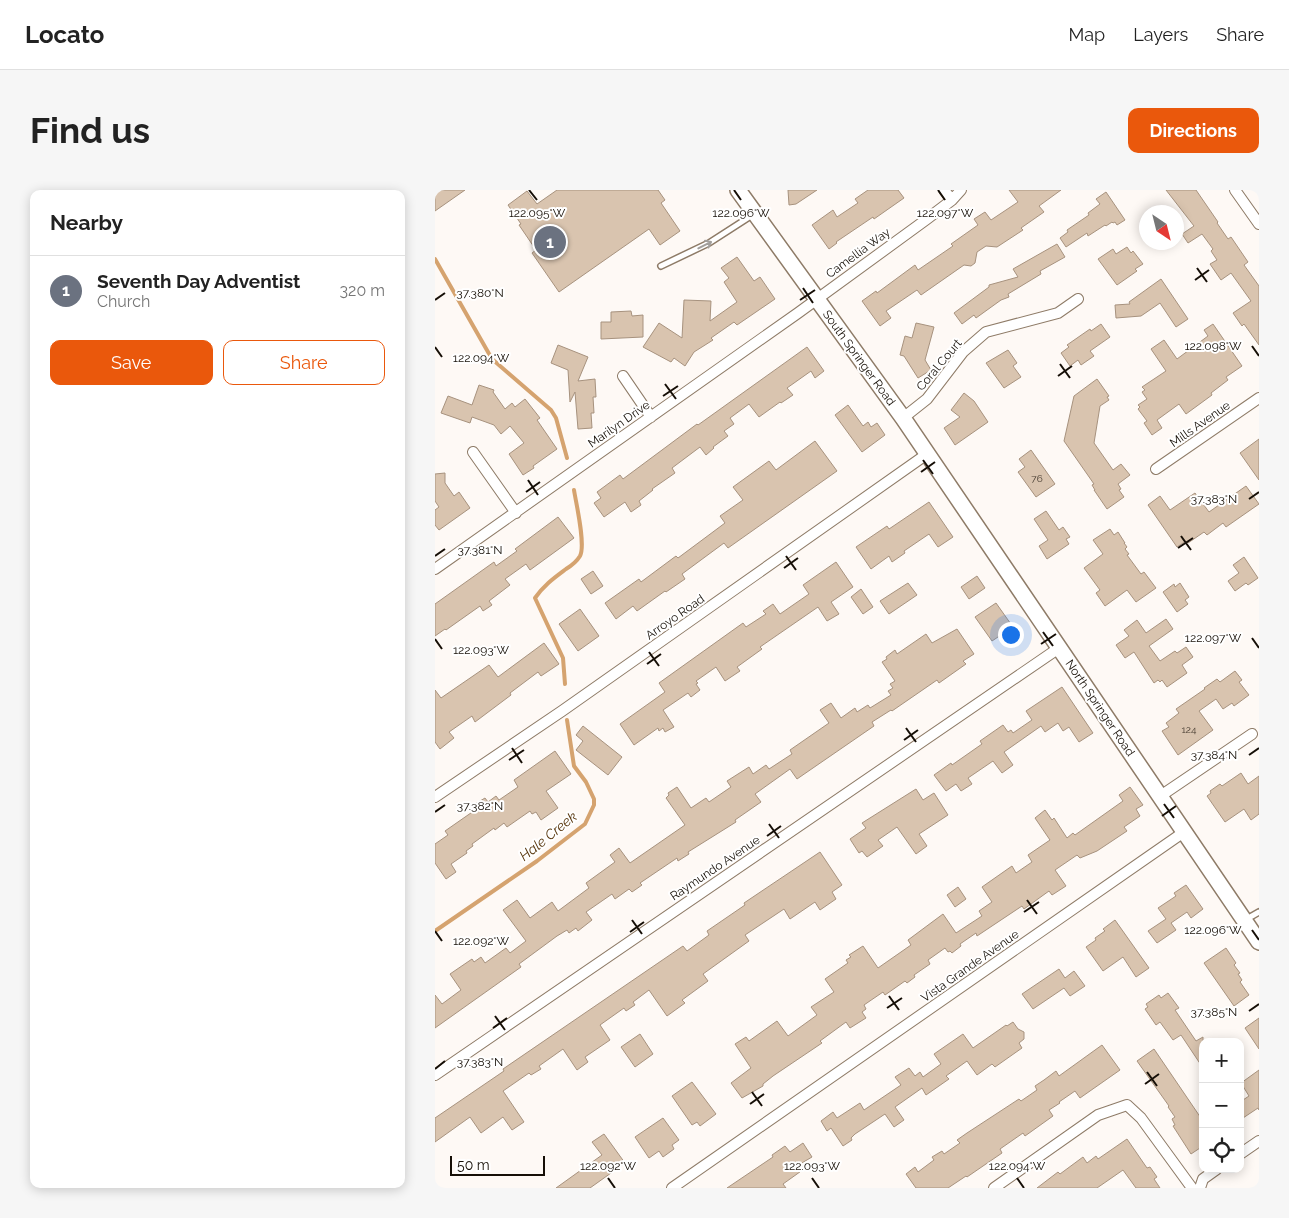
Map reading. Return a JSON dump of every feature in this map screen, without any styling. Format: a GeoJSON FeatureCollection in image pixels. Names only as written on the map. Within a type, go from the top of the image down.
{"type":"FeatureCollection","features":[{"type":"Feature","properties":{"kind":"street","name":"South Springer Road"},"geometry":{"type":"LineString","coordinates":[[738,190],[927,454]]}},
{"type":"Feature","properties":{"kind":"street"},"geometry":{"type":"LineString","coordinates":[[944,190],[952,200]]}},
{"type":"Feature","properties":{"kind":"street","name":"Camellia Way"},"geometry":{"type":"LineString","coordinates":[[817,298],[952,200],[961,190]]}},
{"type":"Feature","properties":{"kind":"street"},"geometry":{"type":"LineString","coordinates":[[1235,190],[1259,224]]}},
{"type":"Feature","properties":{"kind":"street","name":"Marilyn Drive"},"geometry":{"type":"LineString","coordinates":[[435,569],[817,298]]}},
{"type":"Feature","properties":{"kind":"street","name":"Coral Court"},"geometry":{"type":"LineString","coordinates":[[903,418],[927,399],[963,352],[985,332],[1058,313],[1078,299]]}},
{"type":"Feature","properties":{"kind":"street"},"geometry":{"type":"LineString","coordinates":[[623,376],[651,417]]}},
{"type":"Feature","properties":{"kind":"street","name":"Mills Avenue"},"geometry":{"type":"LineString","coordinates":[[1156,470],[1259,398]]}},
{"type":"Feature","properties":{"kind":"street"},"geometry":{"type":"LineString","coordinates":[[473,452],[516,513]]}},
{"type":"Feature","properties":{"kind":"street","name":"North Springer Road"},"geometry":{"type":"LineString","coordinates":[[927,454],[1259,942]]}},
{"type":"Feature","properties":{"kind":"street","name":"Arroyo Road"},"geometry":{"type":"LineString","coordinates":[[435,797],[562,711],[927,454]]}},
{"type":"Feature","properties":{"kind":"street","name":"Raymundo Avenue"},"geometry":{"type":"LineString","coordinates":[[435,1075],[1059,648]]}},
{"type":"Feature","properties":{"kind":"street"},"geometry":{"type":"LineString","coordinates":[[1159,797],[1252,734]]}},
{"type":"Feature","properties":{"kind":"street","name":"Vista Grande Avenue"},"geometry":{"type":"LineString","coordinates":[[672,1188],[1184,832]]}},
{"type":"Feature","properties":{"kind":"street"},"geometry":{"type":"LineString","coordinates":[[994,1188],[1098,1115],[1127,1105],[1141,1118],[1192,1188]]}},
{"type":"Feature","properties":{"kind":"street"},"geometry":{"type":"LineString","coordinates":[[1244,1151],[1259,1141]]}},
{"type":"Feature","properties":{"kind":"street"},"geometry":{"type":"LineString","coordinates":[[1200,1188],[1203,1179],[1211,1173]]}},
{"type":"Feature","properties":{"kind":"lane"},"geometry":{"type":"LineString","coordinates":[[661,266],[709,243],[754,214]]}},
{"type":"Feature","properties":{"kind":"lane"},"geometry":{"type":"LineString","coordinates":[[1245,920],[1259,912]]}},
{"type":"Feature","properties":{"kind":"building"},"geometry":{"type":"Polygon","coordinates":[[[435,190],[465,190],[435,211],[435,190]]]}},
{"type":"Feature","properties":{"kind":"building"},"geometry":{"type":"Polygon","coordinates":[[[557,190],[658,190],[665,200],[661,203],[680,231],[660,245],[649,229],[559,292],[532,253],[536,250],[508,205],[527,191],[537,204],[557,190]]]}},
{"type":"Feature","properties":{"kind":"building"},"geometry":{"type":"Polygon","coordinates":[[[788,190],[817,190],[796,204],[789,205],[788,190]]]}},
{"type":"Feature","properties":{"kind":"building"},"geometry":{"type":"Polygon","coordinates":[[[868,190],[898,190],[904,198],[836,242],[829,249],[812,225],[833,210],[837,217],[858,203],[855,199],[868,190]]]}},
{"type":"Feature","properties":{"kind":"building"},"geometry":{"type":"Polygon","coordinates":[[[1009,190],[1061,190],[1039,206],[1044,212],[1021,228],[1023,230],[997,247],[986,246],[977,252],[975,263],[971,266],[964,265],[921,295],[917,290],[886,311],[891,318],[880,326],[862,301],[876,291],[877,293],[915,265],[918,270],[953,246],[951,244],[978,225],[974,219],[985,212],[991,220],[1018,202],[1009,190]]]}},
{"type":"Feature","properties":{"kind":"building"},"geometry":{"type":"Polygon","coordinates":[[[1166,190],[1196,190],[1228,239],[1231,237],[1248,262],[1244,265],[1259,286],[1259,345],[1244,324],[1242,326],[1233,313],[1251,301],[1231,273],[1221,280],[1210,264],[1217,260],[1211,251],[1213,249],[1202,234],[1188,243],[1184,237],[1184,233],[1194,226],[1184,213],[1184,205],[1178,205],[1166,190]]]}},
{"type":"Feature","properties":{"kind":"building"},"geometry":{"type":"Polygon","coordinates":[[[1106,192],[1125,220],[1117,225],[1115,222],[1112,222],[1105,225],[1088,236],[1087,233],[1066,247],[1060,238],[1068,232],[1067,230],[1089,215],[1088,213],[1100,204],[1096,199],[1106,192]]]}},
{"type":"Feature","properties":{"kind":"building"},"geometry":{"type":"Polygon","coordinates":[[[1057,244],[1065,257],[1040,271],[1041,274],[1008,294],[1009,297],[1001,300],[976,318],[974,315],[962,324],[954,313],[989,287],[989,285],[1018,277],[1013,269],[1057,244]]]}},
{"type":"Feature","properties":{"kind":"building"},"geometry":{"type":"Polygon","coordinates":[[[1127,247],[1131,253],[1133,251],[1143,264],[1135,269],[1137,271],[1117,285],[1098,259],[1113,249],[1116,254],[1127,247]]]}},
{"type":"Feature","properties":{"kind":"building"},"geometry":{"type":"Polygon","coordinates":[[[737,257],[754,281],[760,277],[775,299],[737,325],[734,322],[711,338],[713,340],[694,352],[685,366],[674,358],[671,362],[643,347],[659,323],[682,338],[684,300],[711,301],[710,321],[737,302],[724,282],[729,278],[721,268],[737,257]]]}},
{"type":"Feature","properties":{"kind":"building"},"geometry":{"type":"Polygon","coordinates":[[[1161,279],[1188,319],[1176,327],[1160,303],[1141,316],[1116,318],[1115,305],[1130,304],[1129,302],[1161,279]]]}},
{"type":"Feature","properties":{"kind":"building"},"geometry":{"type":"Polygon","coordinates":[[[631,311],[632,316],[643,315],[643,337],[601,339],[601,322],[611,322],[611,312],[631,311]]]}},
{"type":"Feature","properties":{"kind":"building"},"geometry":{"type":"Polygon","coordinates":[[[916,323],[934,327],[925,360],[931,370],[918,378],[904,356],[900,355],[905,336],[912,338],[916,323]]]}},
{"type":"Feature","properties":{"kind":"building"},"geometry":{"type":"Polygon","coordinates":[[[1101,324],[1110,337],[1090,351],[1094,356],[1081,365],[1078,360],[1070,366],[1061,353],[1069,347],[1067,345],[1090,329],[1091,331],[1101,324]]]}},
{"type":"Feature","properties":{"kind":"building"},"geometry":{"type":"Polygon","coordinates":[[[1213,324],[1242,366],[1226,377],[1228,380],[1211,393],[1212,395],[1186,414],[1179,404],[1157,420],[1162,428],[1152,435],[1144,423],[1147,421],[1138,409],[1140,407],[1138,405],[1147,399],[1142,392],[1145,390],[1142,387],[1166,371],[1151,349],[1164,340],[1177,359],[1208,336],[1204,330],[1213,324]]]}},
{"type":"Feature","properties":{"kind":"building"},"geometry":{"type":"Polygon","coordinates":[[[558,345],[588,357],[578,381],[595,379],[596,397],[593,397],[594,413],[591,413],[592,428],[578,429],[575,392],[570,402],[568,370],[551,363],[558,345]]]}},
{"type":"Feature","properties":{"kind":"building"},"geometry":{"type":"Polygon","coordinates":[[[807,347],[824,371],[815,378],[811,371],[787,388],[793,395],[759,417],[749,404],[730,418],[734,424],[724,431],[728,436],[706,455],[700,447],[672,468],[675,473],[639,501],[641,505],[631,512],[625,502],[604,517],[594,503],[601,498],[597,492],[620,475],[623,479],[697,424],[807,347]]]}},
{"type":"Feature","properties":{"kind":"building"},"geometry":{"type":"Polygon","coordinates":[[[1008,350],[1017,363],[1013,366],[1021,377],[1004,388],[986,363],[1008,350]]]}},
{"type":"Feature","properties":{"kind":"building"},"geometry":{"type":"Polygon","coordinates":[[[1097,379],[1109,396],[1107,397],[1109,400],[1100,406],[1094,443],[1113,470],[1121,464],[1130,475],[1118,484],[1121,489],[1119,490],[1124,497],[1107,509],[1094,490],[1092,485],[1094,484],[1064,441],[1074,396],[1097,379]]]}},
{"type":"Feature","properties":{"kind":"building"},"geometry":{"type":"Polygon","coordinates":[[[479,385],[494,390],[493,392],[505,409],[512,403],[515,407],[525,399],[540,418],[537,420],[557,449],[523,475],[509,454],[524,443],[510,426],[501,434],[494,425],[472,417],[470,423],[441,413],[448,396],[472,405],[479,385]]]}},
{"type":"Feature","properties":{"kind":"building"},"geometry":{"type":"Polygon","coordinates":[[[964,393],[974,401],[988,422],[955,445],[944,428],[960,417],[951,410],[964,393]]]}},
{"type":"Feature","properties":{"kind":"building"},"geometry":{"type":"Polygon","coordinates":[[[848,405],[863,426],[868,422],[871,427],[877,423],[885,435],[862,452],[835,415],[848,405]]]}},
{"type":"Feature","properties":{"kind":"building"},"geometry":{"type":"Polygon","coordinates":[[[1259,439],[1259,480],[1240,453],[1259,439]]]}},
{"type":"Feature","properties":{"kind":"building"},"geometry":{"type":"Polygon","coordinates":[[[815,441],[837,471],[728,548],[724,543],[682,574],[685,579],[666,592],[637,611],[633,606],[616,619],[605,603],[639,579],[641,582],[676,556],[678,558],[725,523],[720,516],[743,500],[733,487],[769,461],[776,470],[815,441]]]}},
{"type":"Feature","properties":{"kind":"building"},"geometry":{"type":"Polygon","coordinates":[[[1031,450],[1055,484],[1036,497],[1018,472],[1025,467],[1019,459],[1031,450]]]}},
{"type":"Feature","properties":{"kind":"building"},"geometry":{"type":"Polygon","coordinates":[[[445,473],[445,483],[454,496],[459,492],[470,508],[439,530],[435,525],[435,510],[439,507],[435,501],[435,474],[445,473]]]}},
{"type":"Feature","properties":{"kind":"building"},"geometry":{"type":"Polygon","coordinates":[[[1246,486],[1259,504],[1226,527],[1223,523],[1207,535],[1204,532],[1188,543],[1186,541],[1177,547],[1148,505],[1160,496],[1170,510],[1195,493],[1209,512],[1246,486]]]}},
{"type":"Feature","properties":{"kind":"building"},"geometry":{"type":"Polygon","coordinates":[[[929,502],[953,537],[938,547],[929,534],[904,551],[905,553],[892,562],[889,556],[871,569],[856,547],[887,526],[889,529],[929,502]]]}},
{"type":"Feature","properties":{"kind":"building"},"geometry":{"type":"Polygon","coordinates":[[[1046,511],[1059,530],[1063,527],[1070,537],[1066,539],[1069,544],[1047,559],[1039,546],[1048,540],[1034,519],[1046,511]]]}},
{"type":"Feature","properties":{"kind":"building"},"geometry":{"type":"Polygon","coordinates":[[[558,517],[574,538],[530,570],[526,564],[505,579],[510,585],[489,601],[492,605],[483,611],[480,606],[435,636],[435,604],[494,562],[496,566],[517,551],[515,549],[558,517]]]}},
{"type":"Feature","properties":{"kind":"building"},"geometry":{"type":"Polygon","coordinates":[[[1110,529],[1114,535],[1118,532],[1127,547],[1125,549],[1129,554],[1127,555],[1141,574],[1144,572],[1156,588],[1136,602],[1127,590],[1105,606],[1096,593],[1100,590],[1084,568],[1103,554],[1093,540],[1110,529]]]}},
{"type":"Feature","properties":{"kind":"building"},"geometry":{"type":"Polygon","coordinates":[[[1244,557],[1258,578],[1248,585],[1246,583],[1235,591],[1228,581],[1239,573],[1233,565],[1244,557]]]}},
{"type":"Feature","properties":{"kind":"building"},"geometry":{"type":"Polygon","coordinates":[[[836,562],[853,587],[831,602],[839,614],[827,621],[818,607],[760,647],[762,649],[737,667],[740,671],[725,681],[716,667],[696,681],[700,690],[691,697],[688,693],[663,710],[674,727],[665,732],[663,728],[659,731],[658,728],[634,745],[620,724],[665,692],[659,683],[743,623],[746,627],[766,614],[763,611],[773,604],[780,614],[809,594],[803,585],[836,562]]]}},
{"type":"Feature","properties":{"kind":"building"},"geometry":{"type":"Polygon","coordinates":[[[593,571],[603,586],[591,594],[581,579],[593,571]]]}},
{"type":"Feature","properties":{"kind":"building"},"geometry":{"type":"Polygon","coordinates":[[[977,576],[985,588],[969,599],[961,587],[977,576]]]}},
{"type":"Feature","properties":{"kind":"building"},"geometry":{"type":"Polygon","coordinates":[[[908,583],[917,595],[889,614],[880,601],[908,583]]]}},
{"type":"Feature","properties":{"kind":"building"},"geometry":{"type":"Polygon","coordinates":[[[1180,583],[1189,597],[1185,600],[1188,604],[1177,612],[1163,592],[1174,584],[1175,587],[1180,583]]]}},
{"type":"Feature","properties":{"kind":"building"},"geometry":{"type":"Polygon","coordinates":[[[861,589],[873,607],[863,614],[851,597],[861,589]]]}},
{"type":"Feature","properties":{"kind":"building"},"geometry":{"type":"Polygon","coordinates":[[[996,603],[1013,627],[992,641],[975,617],[996,603]]]}},
{"type":"Feature","properties":{"kind":"building"},"geometry":{"type":"Polygon","coordinates":[[[580,609],[599,636],[578,651],[559,624],[580,609]]]}},
{"type":"Feature","properties":{"kind":"building"},"geometry":{"type":"Polygon","coordinates":[[[1166,619],[1173,629],[1149,646],[1160,661],[1175,651],[1177,653],[1186,647],[1193,657],[1182,665],[1187,673],[1167,687],[1162,680],[1154,683],[1134,652],[1125,658],[1116,645],[1129,636],[1124,630],[1137,620],[1146,633],[1166,619]]]}},
{"type":"Feature","properties":{"kind":"building"},"geometry":{"type":"Polygon","coordinates":[[[957,629],[974,654],[963,661],[966,664],[939,683],[937,680],[892,711],[872,722],[874,726],[797,779],[790,769],[755,794],[761,802],[735,820],[736,822],[688,852],[689,854],[678,861],[677,858],[640,883],[642,885],[632,892],[629,889],[615,899],[612,894],[586,912],[592,920],[578,931],[576,928],[569,933],[567,930],[557,936],[519,964],[521,967],[435,1028],[435,995],[442,1004],[461,990],[450,974],[472,959],[474,962],[481,957],[485,963],[506,948],[510,953],[526,941],[503,910],[517,900],[530,918],[552,902],[558,911],[589,888],[586,883],[615,862],[610,855],[619,848],[630,863],[685,825],[666,798],[669,795],[668,793],[677,787],[691,808],[706,798],[709,802],[731,787],[727,781],[749,767],[753,774],[766,765],[769,769],[792,754],[790,750],[829,723],[820,710],[831,703],[841,718],[855,708],[857,712],[868,705],[870,708],[891,695],[888,691],[893,688],[890,684],[895,681],[882,662],[895,650],[897,654],[926,634],[932,643],[957,629]]]}},
{"type":"Feature","properties":{"kind":"building"},"geometry":{"type":"Polygon","coordinates":[[[544,643],[559,664],[541,676],[538,672],[475,722],[472,716],[449,732],[454,738],[440,749],[435,742],[435,690],[441,698],[489,665],[498,677],[544,643]]]}},
{"type":"Feature","properties":{"kind":"building"},"geometry":{"type":"Polygon","coordinates":[[[1235,671],[1242,680],[1239,682],[1249,695],[1234,706],[1232,703],[1223,709],[1216,699],[1199,711],[1213,730],[1178,755],[1162,731],[1169,727],[1166,723],[1179,713],[1176,709],[1217,679],[1220,682],[1235,671]]]}},
{"type":"Feature","properties":{"kind":"building"},"geometry":{"type":"Polygon","coordinates":[[[1062,687],[1093,733],[1079,742],[1069,727],[1063,731],[1058,723],[1045,732],[1041,726],[1004,752],[1013,765],[1002,773],[993,761],[968,778],[972,784],[961,791],[956,784],[946,791],[934,775],[982,744],[980,741],[1003,725],[1008,732],[1011,730],[1013,733],[1032,720],[1026,711],[1062,687]]]}},
{"type":"Feature","properties":{"kind":"building"},"geometry":{"type":"Polygon","coordinates":[[[583,726],[622,757],[608,775],[576,750],[583,741],[576,735],[583,726]]]}},
{"type":"Feature","properties":{"kind":"building"},"geometry":{"type":"Polygon","coordinates":[[[555,751],[571,774],[546,791],[558,808],[541,820],[536,812],[532,814],[530,811],[507,827],[504,823],[495,830],[494,828],[472,844],[473,846],[466,851],[467,853],[451,864],[456,872],[446,879],[435,863],[435,844],[448,835],[445,831],[478,808],[475,804],[485,798],[488,802],[496,796],[499,800],[518,787],[514,780],[555,751]]]}},
{"type":"Feature","properties":{"kind":"building"},"geometry":{"type":"Polygon","coordinates":[[[1241,773],[1248,784],[1259,776],[1259,814],[1251,820],[1244,809],[1225,822],[1207,796],[1211,793],[1210,791],[1220,784],[1222,786],[1241,773]]]}},
{"type":"Feature","properties":{"kind":"building"},"geometry":{"type":"Polygon","coordinates":[[[1130,787],[1143,805],[1136,809],[1140,816],[1124,827],[1127,831],[1097,851],[1080,858],[1077,855],[1055,870],[1066,886],[1052,895],[1049,891],[1024,909],[1022,906],[977,936],[976,933],[960,944],[961,946],[952,953],[948,952],[945,948],[928,960],[930,964],[914,975],[915,977],[907,983],[905,981],[885,995],[883,992],[864,1005],[866,1009],[862,1012],[866,1018],[850,1028],[846,1022],[820,1041],[822,1043],[773,1076],[763,1086],[742,1098],[731,1083],[751,1068],[735,1044],[746,1037],[749,1041],[777,1021],[788,1036],[817,1015],[811,1007],[834,992],[825,979],[848,963],[846,960],[851,957],[849,955],[863,946],[878,968],[911,945],[908,940],[943,914],[956,933],[982,916],[979,911],[992,902],[982,887],[1012,866],[1016,873],[1032,862],[1028,855],[1050,840],[1035,818],[1045,810],[1052,820],[1054,818],[1067,838],[1073,833],[1075,835],[1123,801],[1119,795],[1130,787]]]}},
{"type":"Feature","properties":{"kind":"building"},"geometry":{"type":"Polygon","coordinates":[[[916,789],[923,800],[934,793],[948,815],[919,834],[927,846],[916,854],[897,827],[878,840],[883,846],[867,857],[862,851],[859,853],[850,839],[866,828],[862,823],[916,789]]]}},
{"type":"Feature","properties":{"kind":"building"},"geometry":{"type":"Polygon","coordinates":[[[820,852],[842,885],[832,892],[836,899],[820,910],[815,902],[790,919],[784,909],[745,935],[749,941],[703,974],[708,981],[682,1000],[685,1003],[667,1016],[649,990],[633,1002],[635,1005],[626,1011],[624,1008],[600,1025],[610,1040],[585,1057],[588,1062],[577,1070],[563,1049],[539,1066],[541,1069],[531,1075],[529,1073],[503,1091],[524,1122],[512,1130],[503,1117],[481,1133],[470,1117],[435,1142],[435,1118],[504,1071],[503,1069],[683,946],[687,951],[709,935],[707,931],[745,905],[744,903],[820,852]]]}},
{"type":"Feature","properties":{"kind":"building"},"geometry":{"type":"Polygon","coordinates":[[[1186,885],[1203,909],[1191,918],[1187,912],[1171,923],[1176,930],[1157,943],[1148,931],[1166,919],[1158,908],[1176,896],[1174,893],[1186,885]]]}},
{"type":"Feature","properties":{"kind":"building"},"geometry":{"type":"Polygon","coordinates":[[[958,887],[966,899],[955,907],[947,895],[958,887]]]}},
{"type":"Feature","properties":{"kind":"building"},"geometry":{"type":"Polygon","coordinates":[[[1115,920],[1149,968],[1136,977],[1123,957],[1103,971],[1086,947],[1096,940],[1095,938],[1105,931],[1103,929],[1115,920]]]}},
{"type":"Feature","properties":{"kind":"building"},"geometry":{"type":"Polygon","coordinates":[[[1226,948],[1236,963],[1234,965],[1240,973],[1238,974],[1242,980],[1240,982],[1249,995],[1234,1006],[1204,963],[1226,948]]]}},
{"type":"Feature","properties":{"kind":"building"},"geometry":{"type":"Polygon","coordinates":[[[1059,969],[1065,978],[1074,971],[1085,986],[1070,996],[1064,988],[1033,1009],[1022,994],[1059,969]]]}},
{"type":"Feature","properties":{"kind":"building"},"geometry":{"type":"Polygon","coordinates":[[[1168,993],[1179,1008],[1175,1010],[1196,1041],[1199,1039],[1199,1062],[1181,1035],[1173,1040],[1160,1022],[1156,1025],[1145,1009],[1148,1007],[1146,1004],[1159,995],[1161,998],[1168,993]]]}},
{"type":"Feature","properties":{"kind":"building"},"geometry":{"type":"Polygon","coordinates":[[[1259,1018],[1259,1049],[1245,1028],[1259,1018]]]}},
{"type":"Feature","properties":{"kind":"building"},"geometry":{"type":"Polygon","coordinates":[[[1013,1022],[1018,1029],[1024,1032],[1024,1039],[1019,1043],[1022,1048],[995,1067],[992,1064],[977,1075],[967,1061],[946,1076],[949,1079],[926,1095],[922,1088],[895,1107],[904,1120],[894,1127],[885,1114],[855,1134],[851,1138],[852,1140],[843,1146],[831,1128],[827,1131],[821,1121],[833,1112],[837,1118],[860,1103],[864,1110],[901,1085],[895,1077],[909,1068],[915,1076],[920,1072],[923,1077],[941,1064],[934,1054],[963,1034],[973,1048],[1013,1022]]]}},
{"type":"Feature","properties":{"kind":"building"},"geometry":{"type":"Polygon","coordinates":[[[640,1034],[653,1054],[635,1067],[621,1047],[640,1034]]]}},
{"type":"Feature","properties":{"kind":"building"},"geometry":{"type":"Polygon","coordinates":[[[1102,1045],[1120,1070],[1080,1098],[1075,1091],[1059,1102],[1049,1110],[1053,1116],[1025,1136],[1023,1133],[1000,1149],[1002,1153],[967,1177],[948,1188],[916,1188],[906,1174],[915,1167],[918,1172],[934,1160],[932,1157],[942,1151],[944,1154],[960,1143],[957,1140],[967,1133],[1019,1099],[1021,1101],[1037,1090],[1035,1086],[1056,1071],[1059,1076],[1102,1045]]]}},
{"type":"Feature","properties":{"kind":"building"},"geometry":{"type":"Polygon","coordinates":[[[1154,1049],[1199,1115],[1199,1149],[1191,1154],[1173,1126],[1175,1125],[1172,1119],[1175,1117],[1169,1106],[1137,1061],[1154,1049]]]}},
{"type":"Feature","properties":{"kind":"building"},"geometry":{"type":"Polygon","coordinates":[[[1259,1070],[1259,1110],[1258,1108],[1244,1117],[1244,1099],[1249,1096],[1244,1088],[1244,1081],[1259,1070]]]}},
{"type":"Feature","properties":{"kind":"building"},"geometry":{"type":"Polygon","coordinates":[[[692,1082],[716,1114],[700,1126],[697,1122],[692,1125],[672,1096],[692,1082]]]}},
{"type":"Feature","properties":{"kind":"building"},"geometry":{"type":"Polygon","coordinates":[[[663,1118],[679,1140],[672,1145],[674,1149],[663,1157],[659,1151],[649,1158],[635,1137],[663,1118]]]}},
{"type":"Feature","properties":{"kind":"building"},"geometry":{"type":"Polygon","coordinates":[[[604,1134],[625,1163],[590,1188],[556,1188],[602,1155],[592,1142],[604,1134]]]}},
{"type":"Feature","properties":{"kind":"building"},"geometry":{"type":"Polygon","coordinates":[[[1127,1139],[1147,1168],[1150,1167],[1157,1177],[1154,1179],[1160,1188],[1136,1188],[1123,1170],[1097,1188],[1037,1188],[1058,1172],[1060,1174],[1083,1157],[1087,1163],[1096,1156],[1098,1159],[1127,1139]]]}},
{"type":"Feature","properties":{"kind":"building"},"geometry":{"type":"Polygon","coordinates":[[[803,1143],[812,1157],[800,1164],[804,1169],[783,1184],[786,1188],[727,1188],[773,1157],[772,1155],[785,1146],[790,1152],[803,1143]]]}},
{"type":"Feature","properties":{"kind":"waterway","name":"Hale Creek"},"geometry":{"type":"LineString","coordinates":[[435,259],[492,359],[551,410],[556,418],[567,458]]}},
{"type":"Feature","properties":{"kind":"waterway","name":"Hale Creek"},"geometry":{"type":"LineString","coordinates":[[565,684],[563,658],[535,598],[546,585],[574,563],[582,551],[574,490]]}},
{"type":"Feature","properties":{"kind":"waterway","name":"Hale Creek"},"geometry":{"type":"LineString","coordinates":[[435,931],[537,861],[585,824],[594,805],[594,799],[586,782],[574,766],[567,720]]}},
{"type":"Feature","properties":{"kind":"place","name":"Seventh Day Adventist"},"geometry":{"type":"Point","coordinates":[550,242]}}]}
